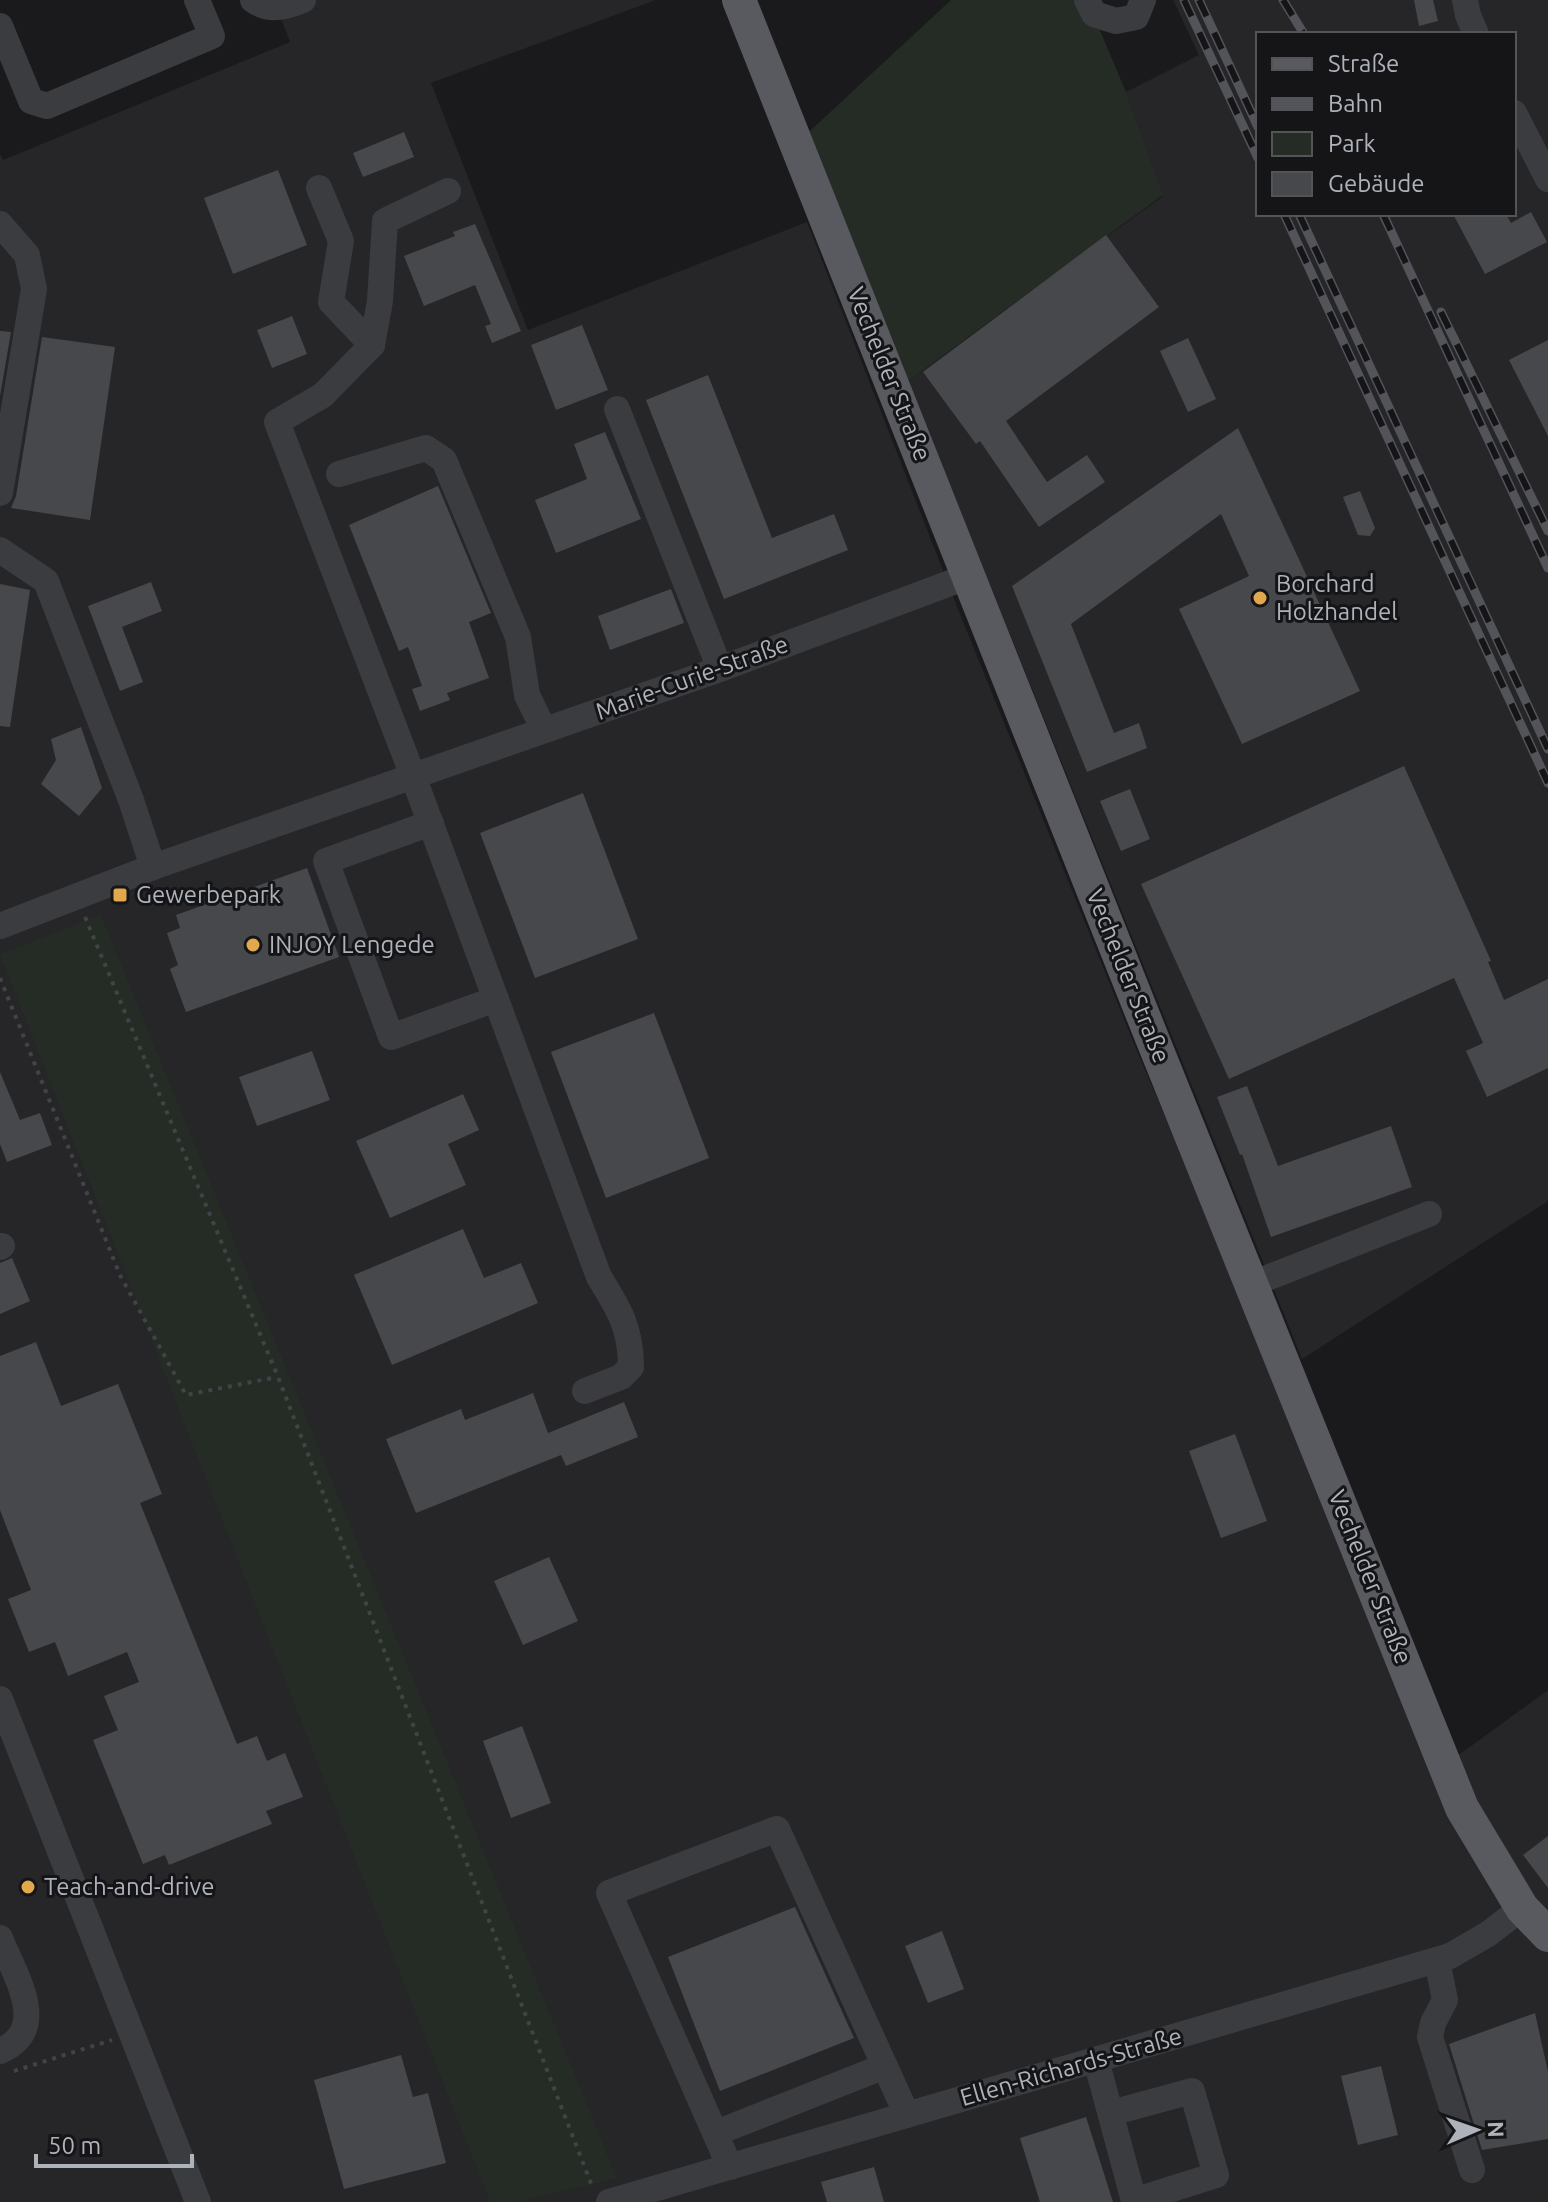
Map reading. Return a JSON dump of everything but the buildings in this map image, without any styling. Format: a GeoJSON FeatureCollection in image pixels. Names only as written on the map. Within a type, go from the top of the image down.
{"type":"FeatureCollection","features":[{"type":"Feature","properties":{"kind":"main road","name":"Vechelder Straße"},"geometry":{"type":"LineString","coordinates":[[739,0],[1462,1808],[1522,1908],[1548,1935]]}},
{"type":"Feature","properties":{"kind":"street"},"geometry":{"type":"LineString","coordinates":[[0,26],[31,101],[47,106],[212,36],[197,0]]}},
{"type":"Feature","properties":{"kind":"street"},"geometry":{"type":"LineString","coordinates":[[253,0],[273,8],[287,7],[303,0]]}},
{"type":"Feature","properties":{"kind":"street"},"geometry":{"type":"LineString","coordinates":[[1087,0],[1094,14],[1116,21],[1136,17],[1143,0]]}},
{"type":"Feature","properties":{"kind":"street"},"geometry":{"type":"LineString","coordinates":[[1465,0],[1475,32]]}},
{"type":"Feature","properties":{"kind":"street"},"geometry":{"type":"LineString","coordinates":[[1516,117],[1548,179]]}},
{"type":"Feature","properties":{"kind":"street"},"geometry":{"type":"LineString","coordinates":[[319,188],[341,241],[331,302],[372,345]]}},
{"type":"Feature","properties":{"kind":"street"},"geometry":{"type":"LineString","coordinates":[[448,191],[385,221],[380,301],[372,345],[323,395],[277,422],[431,823],[599,1277],[621,1312],[630,1337],[631,1367],[621,1377],[585,1391]]}},
{"type":"Feature","properties":{"kind":"street"},"geometry":{"type":"LineString","coordinates":[[0,224],[27,255],[34,289],[0,493]]}},
{"type":"Feature","properties":{"kind":"street"},"geometry":{"type":"LineString","coordinates":[[617,409],[720,669]]}},
{"type":"Feature","properties":{"kind":"street"},"geometry":{"type":"LineString","coordinates":[[339,474],[426,448],[444,460],[518,637],[527,695],[544,730]]}},
{"type":"Feature","properties":{"kind":"street"},"geometry":{"type":"LineString","coordinates":[[0,550],[46,581],[131,800],[153,867]]}},
{"type":"Feature","properties":{"kind":"street","name":"Marie-Curie-Straße"},"geometry":{"type":"LineString","coordinates":[[0,926],[153,867],[720,669],[969,576]]}},
{"type":"Feature","properties":{"kind":"street"},"geometry":{"type":"LineString","coordinates":[[431,823],[326,861],[391,1037],[496,999]]}},
{"type":"Feature","properties":{"kind":"street"},"geometry":{"type":"LineString","coordinates":[[1252,1284],[1429,1214]]}},
{"type":"Feature","properties":{"kind":"street"},"geometry":{"type":"LineString","coordinates":[[0,1699],[198,2202]]}},
{"type":"Feature","properties":{"kind":"street"},"geometry":{"type":"LineString","coordinates":[[730,2167],[609,1893],[777,1829],[907,2115]]}},
{"type":"Feature","properties":{"kind":"street","name":"Ellen-Richards-Straße"},"geometry":{"type":"LineString","coordinates":[[600,2195],[659,2195],[730,2167],[1450,1956],[1488,1934],[1522,1908]]}},
{"type":"Feature","properties":{"kind":"street"},"geometry":{"type":"LineString","coordinates":[[0,1938],[28,2012],[24,2034],[15,2044],[0,2051]]}},
{"type":"Feature","properties":{"kind":"street"},"geometry":{"type":"LineString","coordinates":[[1437,1960],[1445,2000],[1433,2023],[1430,2037],[1472,2170]]}},
{"type":"Feature","properties":{"kind":"street"},"geometry":{"type":"LineString","coordinates":[[1096,2060],[1134,2201],[1216,2175],[1192,2091],[1111,2113]]}},
{"type":"Feature","properties":{"kind":"street"},"geometry":{"type":"LineString","coordinates":[[716,2133],[885,2066]]}},
{"type":"Feature","properties":{"kind":"path"},"geometry":{"type":"LineString","coordinates":[[76,896],[278,1377],[600,2195]]}},
{"type":"Feature","properties":{"kind":"path"},"geometry":{"type":"LineString","coordinates":[[0,978],[120,1275],[186,1395],[278,1377]]}},
{"type":"Feature","properties":{"kind":"path"},"geometry":{"type":"LineString","coordinates":[[0,2075],[130,2034]]}},
{"type":"Feature","properties":{"kind":"shaded area"},"geometry":{"type":"Polygon","coordinates":[[[274,0],[656,0],[431,83],[528,330],[807,222],[958,609],[1137,1051],[1445,1765],[1548,1690],[1548,2202],[0,2202],[0,154],[3,160],[290,42],[274,0]]]}},
{"type":"Feature","properties":{"kind":"shaded area"},"geometry":{"type":"Polygon","coordinates":[[[1173,0],[1548,0],[1548,1201],[1302,1359],[908,381],[1163,196],[1126,92],[1199,55],[1173,0]]]}},
{"type":"Feature","properties":{"kind":"green space"},"geometry":{"type":"Polygon","coordinates":[[[951,0],[1087,0],[1126,92],[1163,195],[908,381],[797,143],[951,0]]]}},
{"type":"Feature","properties":{"kind":"green space"},"geometry":{"type":"Polygon","coordinates":[[[101,915],[617,2178],[518,2202],[490,2202],[0,954],[101,915]]]}},
{"type":"Feature","properties":{"kind":"railway"},"geometry":{"type":"LineString","coordinates":[[1184,0],[1256,154]]}},
{"type":"Feature","properties":{"kind":"railway"},"geometry":{"type":"LineString","coordinates":[[1199,0],[1256,123]]}},
{"type":"Feature","properties":{"kind":"railway"},"geometry":{"type":"LineString","coordinates":[[1283,0],[1303,32]]}},
{"type":"Feature","properties":{"kind":"railway"},"geometry":{"type":"LineString","coordinates":[[1285,216],[1548,783]]}},
{"type":"Feature","properties":{"kind":"railway"},"geometry":{"type":"LineString","coordinates":[[1300,216],[1548,749]]}},
{"type":"Feature","properties":{"kind":"railway"},"geometry":{"type":"LineString","coordinates":[[1384,216],[1548,568]]}},
{"type":"Feature","properties":{"kind":"railway"},"geometry":{"type":"LineString","coordinates":[[1441,312],[1548,531]]}},
{"type":"Feature","properties":{"kind":"place","name":"Borchard Holzhandel"},"geometry":{"type":"Point","coordinates":[1260,598]}},
{"type":"Feature","properties":{"kind":"place","name":"Gewerbepark"},"geometry":{"type":"Point","coordinates":[120,895]}},
{"type":"Feature","properties":{"kind":"place","name":"INJOY Lengede"},"geometry":{"type":"Point","coordinates":[253,945]}},
{"type":"Feature","properties":{"kind":"place","name":"Teach-and-drive"},"geometry":{"type":"Point","coordinates":[28,1887]}}]}
